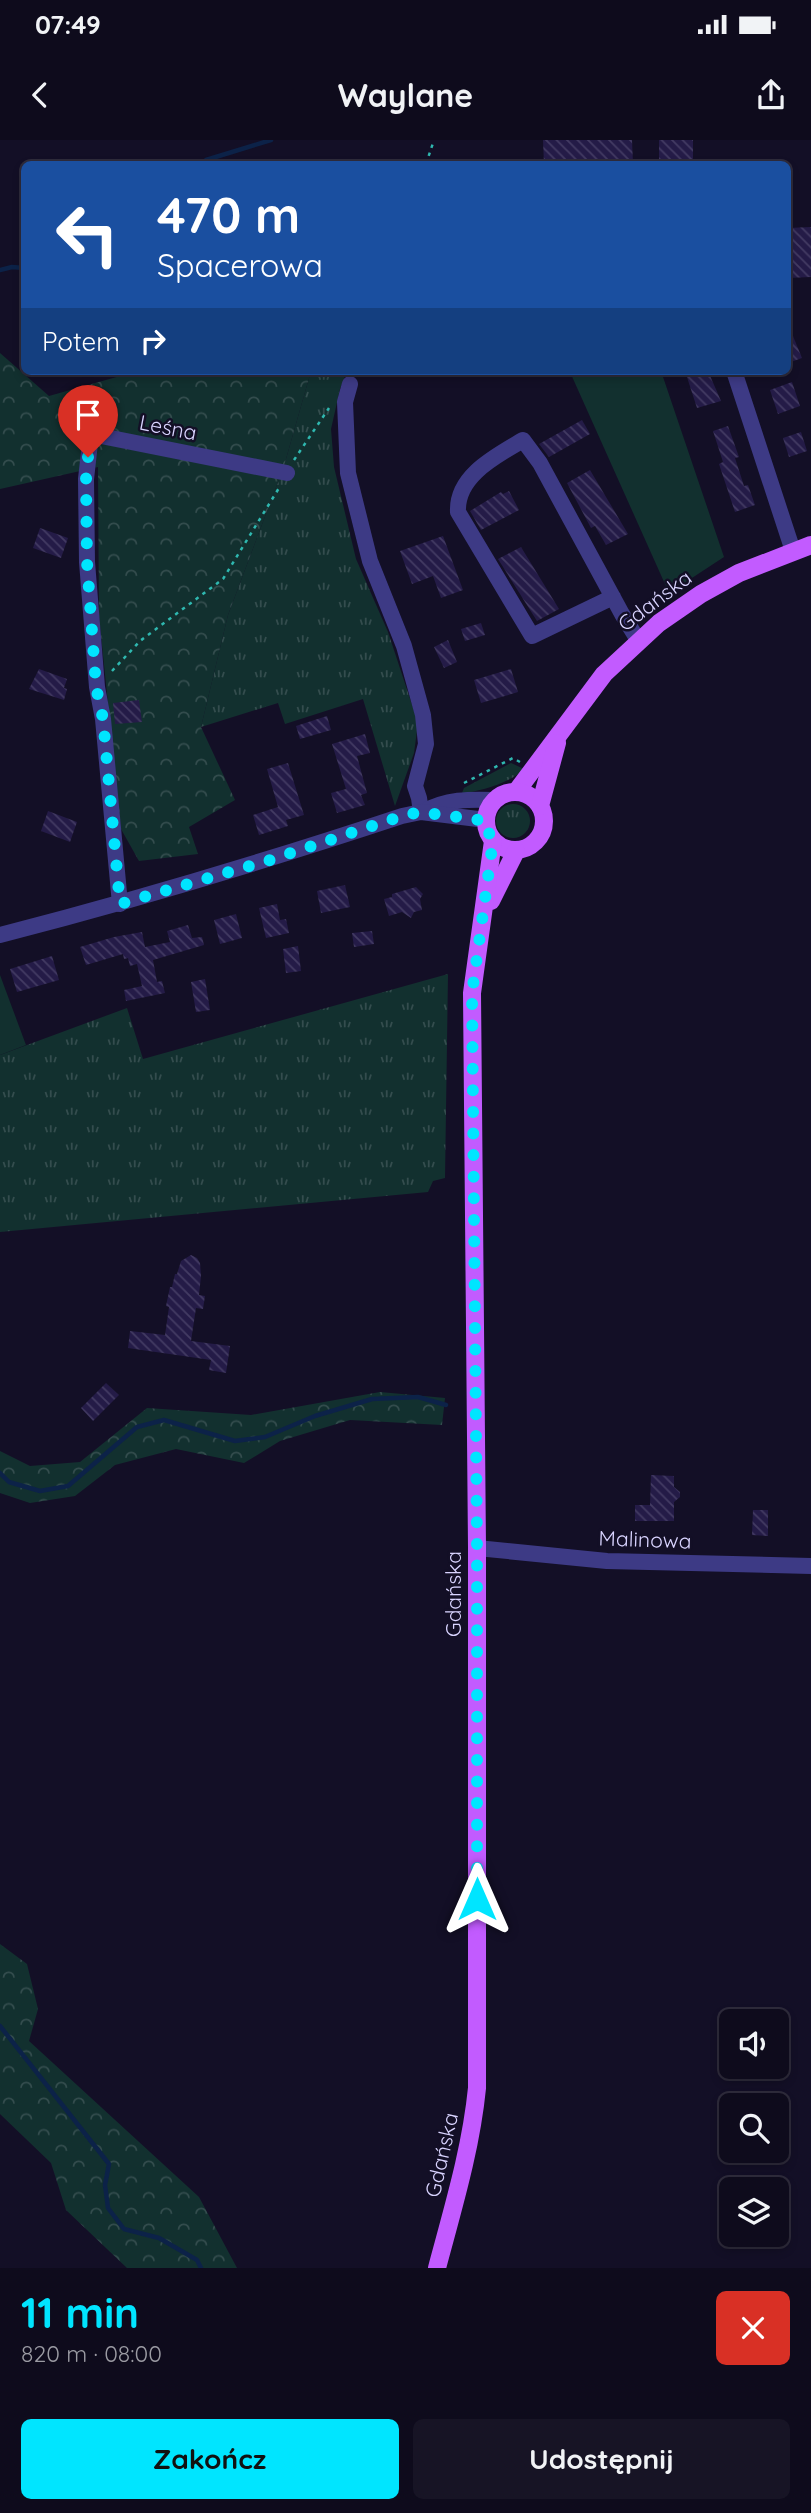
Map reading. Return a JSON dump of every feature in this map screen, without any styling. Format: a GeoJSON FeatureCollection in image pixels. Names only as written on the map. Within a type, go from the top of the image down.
{"type":"FeatureCollection","features":[{"type":"Feature","properties":{"kind":"main road","name":"Gdańska"},"geometry":{"type":"LineString","coordinates":[[516,792],[592,690],[638,640],[680,607],[721,582],[811,545]]}},
{"type":"Feature","properties":{"kind":"main road","name":"Gdańska"},"geometry":{"type":"LineString","coordinates":[[540,806],[559,737]]}},
{"type":"Feature","properties":{"kind":"main road"},"geometry":{"type":"LineString","coordinates":[[516,792],[530,796],[540,806],[544,818],[543,830],[537,840],[528,848],[516,850],[503,848],[493,841],[486,821],[488,810],[495,800],[516,792]]}},
{"type":"Feature","properties":{"kind":"main road","name":"Gdańska"},"geometry":{"type":"LineString","coordinates":[[437,2268],[461,2180],[474,2120],[477,2088],[477,1548],[472,993],[493,841]]}},
{"type":"Feature","properties":{"kind":"main road","name":"Gdańska"},"geometry":{"type":"LineString","coordinates":[[484,917],[516,850]]}},
{"type":"Feature","properties":{"kind":"street"},"geometry":{"type":"LineString","coordinates":[[735,375],[793,551]]}},
{"type":"Feature","properties":{"kind":"street"},"geometry":{"type":"LineString","coordinates":[[350,384],[345,402],[348,473],[370,561],[404,646],[423,715],[426,744],[415,786],[421,812]]}},
{"type":"Feature","properties":{"kind":"street","name":"Leśna"},"geometry":{"type":"LineString","coordinates":[[120,904],[103,719],[96,687],[87,548],[86,479],[91,435],[287,473]]}},
{"type":"Feature","properties":{"kind":"street"},"geometry":{"type":"LineString","coordinates":[[613,597],[532,636],[458,512],[458,499],[484,463],[523,440],[540,463],[638,640]]}},
{"type":"Feature","properties":{"kind":"street"},"geometry":{"type":"LineString","coordinates":[[0,935],[120,904],[270,860],[421,812],[438,804],[457,800],[495,800]]}},
{"type":"Feature","properties":{"kind":"street"},"geometry":{"type":"LineString","coordinates":[[421,812],[486,821]]}},
{"type":"Feature","properties":{"kind":"street","name":"Malinowa"},"geometry":{"type":"LineString","coordinates":[[477,1548],[607,1561],[811,1566]]}},
{"type":"Feature","properties":{"kind":"path"},"geometry":{"type":"LineString","coordinates":[[427,161],[435,140]]}},
{"type":"Feature","properties":{"kind":"path"},"geometry":{"type":"LineString","coordinates":[[96,687],[140,641],[223,579],[300,448],[331,405]]}},
{"type":"Feature","properties":{"kind":"green space"},"geometry":{"type":"Polygon","coordinates":[[[0,353],[21,371],[21,375],[25,375],[49,396],[124,375],[310,375],[284,466],[228,615],[201,727],[235,800],[189,827],[198,854],[139,861],[121,829],[99,616],[98,467],[0,489],[0,353]]]}},
{"type":"Feature","properties":{"kind":"green space"},"geometry":{"type":"Polygon","coordinates":[[[310,375],[345,375],[331,429],[334,467],[356,559],[388,632],[418,723],[414,753],[395,806],[363,699],[285,724],[278,703],[201,727],[228,615],[284,466],[310,375]]]}},
{"type":"Feature","properties":{"kind":"green space"},"geometry":{"type":"Polygon","coordinates":[[[571,375],[662,375],[724,557],[669,593],[571,375]]]}},
{"type":"Feature","properties":{"kind":"green space"},"geometry":{"type":"Polygon","coordinates":[[[511,763],[524,769],[495,786],[462,793],[464,788],[511,763]]]}},
{"type":"Feature","properties":{"kind":"green space"},"geometry":{"type":"Polygon","coordinates":[[[513,804],[525,809],[530,821],[525,833],[513,838],[501,833],[496,821],[501,809],[513,804]]]}},
{"type":"Feature","properties":{"kind":"green space"},"geometry":{"type":"Polygon","coordinates":[[[448,974],[445,1178],[433,1181],[428,1192],[0,1232],[0,1055],[127,1008],[143,1059],[448,974]]]}},
{"type":"Feature","properties":{"kind":"green space"},"geometry":{"type":"Polygon","coordinates":[[[0,975],[26,1045],[0,1055],[0,975]]]}},
{"type":"Feature","properties":{"kind":"green space"},"geometry":{"type":"Polygon","coordinates":[[[380,1392],[445,1398],[442,1425],[350,1420],[280,1441],[244,1463],[176,1449],[115,1465],[75,1496],[30,1503],[0,1493],[0,1451],[30,1466],[80,1462],[147,1408],[251,1415],[380,1392]]]}},
{"type":"Feature","properties":{"kind":"green space"},"geometry":{"type":"Polygon","coordinates":[[[0,1944],[27,1964],[38,2009],[29,2041],[199,2197],[237,2268],[127,2268],[66,2210],[51,2163],[0,2114],[0,1944]]]}},
{"type":"Feature","properties":{"kind":"building"},"geometry":{"type":"Polygon","coordinates":[[[543,140],[632,140],[633,161],[544,161],[543,140]]]}},
{"type":"Feature","properties":{"kind":"building"},"geometry":{"type":"Polygon","coordinates":[[[659,140],[693,140],[693,161],[659,161],[659,140]]]}},
{"type":"Feature","properties":{"kind":"building"},"geometry":{"type":"Polygon","coordinates":[[[811,227],[811,277],[791,278],[791,228],[811,227]]]}},
{"type":"Feature","properties":{"kind":"building"},"geometry":{"type":"Polygon","coordinates":[[[791,331],[802,358],[791,362],[791,331]]]}},
{"type":"Feature","properties":{"kind":"building"},"geometry":{"type":"Polygon","coordinates":[[[686,375],[710,375],[721,401],[697,408],[686,375]]]}},
{"type":"Feature","properties":{"kind":"building"},"geometry":{"type":"Polygon","coordinates":[[[792,382],[800,406],[778,414],[770,390],[792,382]]]}},
{"type":"Feature","properties":{"kind":"building"},"geometry":{"type":"Polygon","coordinates":[[[582,420],[590,434],[549,457],[539,444],[582,420]]]}},
{"type":"Feature","properties":{"kind":"building"},"geometry":{"type":"Polygon","coordinates":[[[728,426],[739,457],[735,458],[744,486],[748,485],[755,505],[735,512],[719,464],[723,462],[713,431],[728,426]]]}},
{"type":"Feature","properties":{"kind":"building"},"geometry":{"type":"Polygon","coordinates":[[[801,432],[807,451],[789,457],[783,438],[801,432]]]}},
{"type":"Feature","properties":{"kind":"building"},"geometry":{"type":"Polygon","coordinates":[[[590,470],[628,534],[606,545],[595,526],[591,528],[567,483],[590,470]]]}},
{"type":"Feature","properties":{"kind":"building"},"geometry":{"type":"Polygon","coordinates":[[[509,491],[519,510],[481,530],[470,511],[501,492],[503,494],[509,491]]]}},
{"type":"Feature","properties":{"kind":"building"},"geometry":{"type":"Polygon","coordinates":[[[40,528],[68,538],[61,558],[33,548],[40,528]]]}},
{"type":"Feature","properties":{"kind":"building"},"geometry":{"type":"Polygon","coordinates":[[[443,536],[463,590],[441,598],[433,576],[412,584],[400,551],[443,536]]]}},
{"type":"Feature","properties":{"kind":"building"},"geometry":{"type":"Polygon","coordinates":[[[521,547],[559,609],[537,621],[498,559],[521,547]]]}},
{"type":"Feature","properties":{"kind":"building"},"geometry":{"type":"Polygon","coordinates":[[[481,623],[485,635],[465,641],[461,629],[481,623]]]}},
{"type":"Feature","properties":{"kind":"building"},"geometry":{"type":"Polygon","coordinates":[[[448,640],[457,662],[444,668],[434,647],[448,640]]]}},
{"type":"Feature","properties":{"kind":"building"},"geometry":{"type":"Polygon","coordinates":[[[39,669],[67,679],[64,700],[29,689],[39,669]]]}},
{"type":"Feature","properties":{"kind":"building"},"geometry":{"type":"Polygon","coordinates":[[[511,669],[518,692],[481,703],[474,680],[511,669]]]}},
{"type":"Feature","properties":{"kind":"building"},"geometry":{"type":"Polygon","coordinates":[[[139,700],[142,722],[115,724],[113,703],[139,700]]]}},
{"type":"Feature","properties":{"kind":"building"},"geometry":{"type":"Polygon","coordinates":[[[327,716],[331,730],[300,739],[296,726],[327,716]]]}},
{"type":"Feature","properties":{"kind":"building"},"geometry":{"type":"Polygon","coordinates":[[[365,734],[370,753],[357,756],[367,793],[361,795],[365,805],[337,813],[331,793],[346,789],[332,744],[365,734]]]}},
{"type":"Feature","properties":{"kind":"building"},"geometry":{"type":"Polygon","coordinates":[[[288,763],[304,815],[286,820],[288,826],[259,835],[253,815],[278,807],[267,769],[288,763]]]}},
{"type":"Feature","properties":{"kind":"building"},"geometry":{"type":"Polygon","coordinates":[[[48,811],[77,822],[70,842],[41,831],[48,811]]]}},
{"type":"Feature","properties":{"kind":"building"},"geometry":{"type":"Polygon","coordinates":[[[345,885],[350,907],[321,913],[317,891],[345,885]]]}},
{"type":"Feature","properties":{"kind":"building"},"geometry":{"type":"Polygon","coordinates":[[[416,887],[423,894],[420,899],[422,910],[414,912],[411,918],[402,912],[389,916],[384,899],[416,887]]]}},
{"type":"Feature","properties":{"kind":"building"},"geometry":{"type":"Polygon","coordinates":[[[277,904],[280,920],[286,919],[289,933],[266,938],[259,908],[277,904]]]}},
{"type":"Feature","properties":{"kind":"building"},"geometry":{"type":"Polygon","coordinates":[[[236,914],[242,938],[220,944],[214,920],[236,914]]]}},
{"type":"Feature","properties":{"kind":"building"},"geometry":{"type":"Polygon","coordinates":[[[188,925],[192,938],[202,937],[204,945],[153,960],[157,982],[162,981],[165,993],[126,1001],[124,990],[142,986],[137,964],[130,966],[128,958],[124,959],[123,954],[86,965],[80,947],[142,932],[145,947],[170,942],[167,931],[188,925]]]}},
{"type":"Feature","properties":{"kind":"building"},"geometry":{"type":"Polygon","coordinates":[[[372,931],[374,944],[354,947],[352,933],[372,931]]]}},
{"type":"Feature","properties":{"kind":"building"},"geometry":{"type":"Polygon","coordinates":[[[298,946],[301,971],[286,973],[283,949],[298,946]]]}},
{"type":"Feature","properties":{"kind":"building"},"geometry":{"type":"Polygon","coordinates":[[[52,956],[59,980],[17,992],[10,969],[52,956]]]}},
{"type":"Feature","properties":{"kind":"building"},"geometry":{"type":"Polygon","coordinates":[[[205,979],[210,1010],[196,1012],[191,982],[205,979]]]}},
{"type":"Feature","properties":{"kind":"building"},"geometry":{"type":"Polygon","coordinates":[[[191,1255],[200,1263],[199,1295],[205,1296],[203,1309],[196,1308],[191,1341],[230,1346],[226,1373],[209,1370],[211,1360],[128,1348],[130,1331],[165,1335],[170,1287],[181,1261],[191,1255]]]}},
{"type":"Feature","properties":{"kind":"building"},"geometry":{"type":"Polygon","coordinates":[[[106,1383],[119,1395],[93,1421],[81,1408],[106,1383]]]}},
{"type":"Feature","properties":{"kind":"building"},"geometry":{"type":"Polygon","coordinates":[[[651,1475],[674,1476],[674,1487],[680,1492],[680,1497],[674,1502],[674,1521],[635,1521],[635,1505],[650,1505],[651,1475]]]}},
{"type":"Feature","properties":{"kind":"building"},"geometry":{"type":"Polygon","coordinates":[[[753,1510],[768,1510],[768,1536],[752,1535],[753,1510]]]}},
{"type":"Feature","properties":{"kind":"waterway"},"geometry":{"type":"LineString","coordinates":[[205,161],[271,140]]}},
{"type":"Feature","properties":{"kind":"waterway"},"geometry":{"type":"LineString","coordinates":[[0,270],[21,268]]}},
{"type":"Feature","properties":{"kind":"waterway"},"geometry":{"type":"LineString","coordinates":[[0,1473],[9,1482],[40,1491],[68,1486],[137,1427],[164,1420],[235,1441],[265,1437],[315,1416],[372,1399],[418,1397],[446,1405]]}},
{"type":"Feature","properties":{"kind":"waterway"},"geometry":{"type":"LineString","coordinates":[[0,2026],[109,2164],[105,2185],[108,2208],[124,2229],[159,2238],[197,2260],[201,2268]]}},
{"type":"Feature","properties":{"kind":"route"},"geometry":{"type":"LineString","coordinates":[[88,457],[87,562],[96,687],[103,719],[120,904],[421,812],[486,821],[493,841],[472,993],[477,1899]]}}]}
